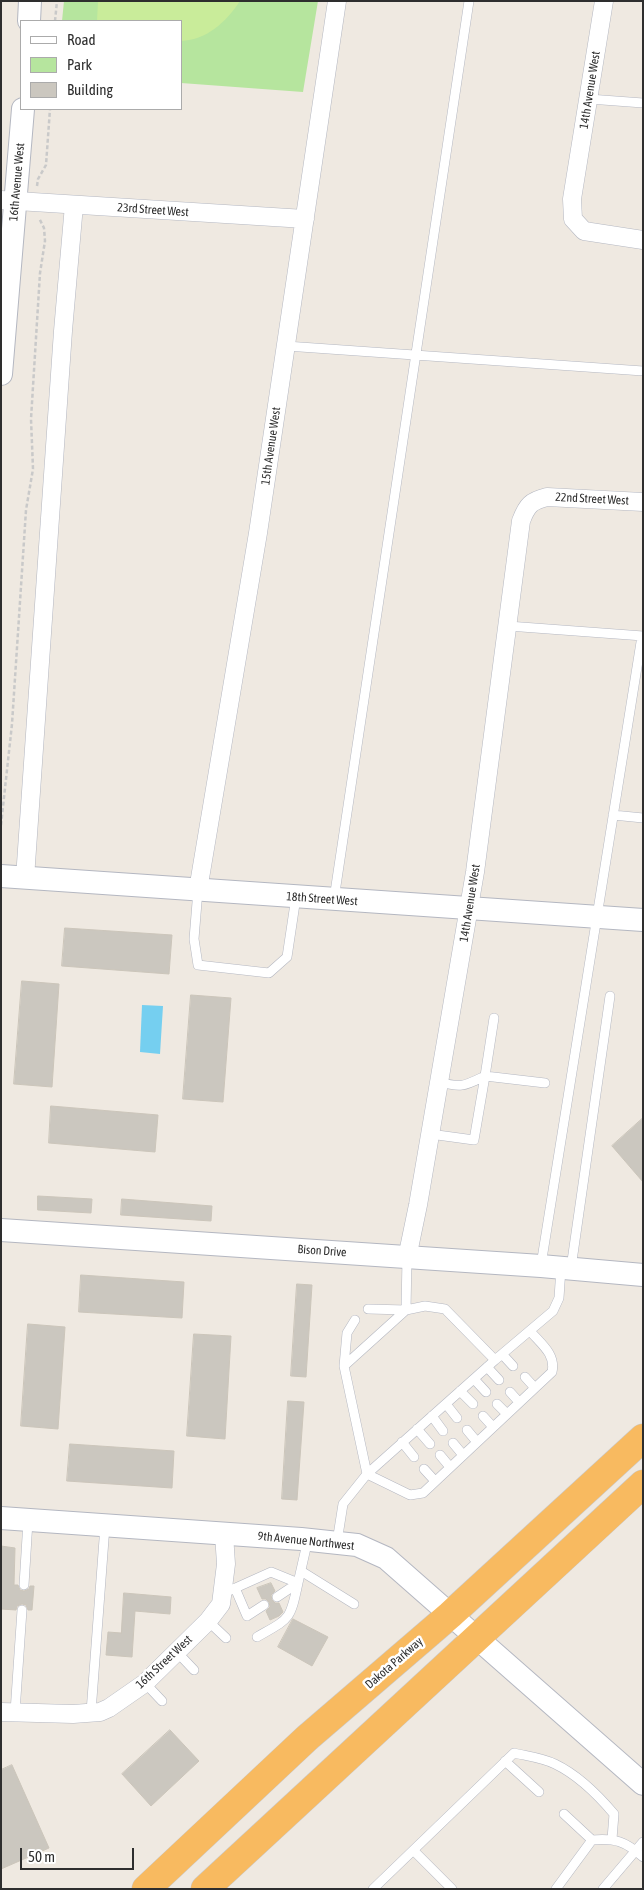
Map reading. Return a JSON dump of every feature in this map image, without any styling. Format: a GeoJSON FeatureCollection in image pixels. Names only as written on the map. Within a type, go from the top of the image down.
{"type":"FeatureCollection","features":[{"type":"Feature","properties":{"kind":"highway","name":"Dakota Parkway"},"geometry":{"type":"LineString","coordinates":[[146,1889],[307,1738],[450,1615],[643,1438]]}},
{"type":"Feature","properties":{"kind":"highway"},"geometry":{"type":"LineString","coordinates":[[205,1889],[643,1484]]}},
{"type":"Feature","properties":{"kind":"street"},"geometry":{"type":"LineString","coordinates":[[29,20],[30,1]]}},
{"type":"Feature","properties":{"kind":"street","name":"15th Avenue West"},"geometry":{"type":"LineString","coordinates":[[198,890],[258,533],[337,1]]}},
{"type":"Feature","properties":{"kind":"street","name":"14th Avenue West"},"geometry":{"type":"LineString","coordinates":[[604,1],[572,199],[573,219],[584,231],[643,240]]}},
{"type":"Feature","properties":{"kind":"street","name":"16th Avenue West"},"geometry":{"type":"LineString","coordinates":[[1,374],[8,201],[23,110]]}},
{"type":"Feature","properties":{"kind":"street","name":"23rd Street West"},"geometry":{"type":"LineString","coordinates":[[8,201],[305,219]]}},
{"type":"Feature","properties":{"kind":"street"},"geometry":{"type":"LineString","coordinates":[[25,878],[63,330],[74,205]]}},
{"type":"Feature","properties":{"kind":"street","name":"22nd Street West"},"geometry":{"type":"LineString","coordinates":[[518,547],[521,521],[526,508],[536,500],[547,496],[643,502]]}},
{"type":"Feature","properties":{"kind":"street","name":"14th Avenue West"},"geometry":{"type":"LineString","coordinates":[[407,1258],[469,909],[518,547]]}},
{"type":"Feature","properties":{"kind":"street","name":"18th Street West"},"geometry":{"type":"LineString","coordinates":[[1,876],[643,920]]}},
{"type":"Feature","properties":{"kind":"street","name":"Bison Drive"},"geometry":{"type":"LineString","coordinates":[[1,1230],[558,1267],[643,1275]]}},
{"type":"Feature","properties":{"kind":"street","name":"9th Avenue Northwest"},"geometry":{"type":"LineString","coordinates":[[1,1518],[308,1539],[357,1545],[386,1558],[643,1784]]}},
{"type":"Feature","properties":{"kind":"street","name":"16th Street West"},"geometry":{"type":"LineString","coordinates":[[8,1712],[73,1714],[100,1712],[109,1708],[145,1683],[208,1621],[228,1591],[224,1534]]}},
{"type":"Feature","properties":{"kind":"lane"},"geometry":{"type":"LineString","coordinates":[[334,900],[469,1]]}},
{"type":"Feature","properties":{"kind":"lane"},"geometry":{"type":"LineString","coordinates":[[589,99],[643,103]]}},
{"type":"Feature","properties":{"kind":"lane"},"geometry":{"type":"LineString","coordinates":[[286,346],[643,371]]}},
{"type":"Feature","properties":{"kind":"lane"},"geometry":{"type":"LineString","coordinates":[[337,1543],[343,1504],[367,1474],[553,1311],[559,1298],[558,1267],[596,917],[642,636],[508,626]]}},
{"type":"Feature","properties":{"kind":"lane"},"geometry":{"type":"LineString","coordinates":[[613,815],[643,818]]}},
{"type":"Feature","properties":{"kind":"lane"},"geometry":{"type":"LineString","coordinates":[[198,890],[194,939],[198,965],[268,973],[287,957],[296,897]]}},
{"type":"Feature","properties":{"kind":"lane"},"geometry":{"type":"LineString","coordinates":[[558,1267],[610,996]]}},
{"type":"Feature","properties":{"kind":"lane"},"geometry":{"type":"LineString","coordinates":[[430,1134],[474,1140],[494,1018]]}},
{"type":"Feature","properties":{"kind":"lane"},"geometry":{"type":"LineString","coordinates":[[439,1082],[457,1087],[485,1076],[545,1083]]}},
{"type":"Feature","properties":{"kind":"lane"},"geometry":{"type":"LineString","coordinates":[[344,1366],[406,1310],[407,1258]]}},
{"type":"Feature","properties":{"kind":"lane"},"geometry":{"type":"LineString","coordinates":[[368,1309],[406,1310],[425,1306],[445,1309],[499,1357],[514,1366]]}},
{"type":"Feature","properties":{"kind":"lane"},"geometry":{"type":"LineString","coordinates":[[355,1320],[347,1333],[344,1366],[367,1474]]}},
{"type":"Feature","properties":{"kind":"lane"},"geometry":{"type":"LineString","coordinates":[[367,1474],[410,1495],[423,1493],[552,1372],[554,1364],[552,1356],[530,1331]]}},
{"type":"Feature","properties":{"kind":"lane"},"geometry":{"type":"LineString","coordinates":[[487,1367],[499,1380]]}},
{"type":"Feature","properties":{"kind":"lane"},"geometry":{"type":"LineString","coordinates":[[525,1377],[535,1388]]}},
{"type":"Feature","properties":{"kind":"lane"},"geometry":{"type":"LineString","coordinates":[[474,1379],[486,1392]]}},
{"type":"Feature","properties":{"kind":"lane"},"geometry":{"type":"LineString","coordinates":[[460,1391],[473,1404]]}},
{"type":"Feature","properties":{"kind":"lane"},"geometry":{"type":"LineString","coordinates":[[510,1392],[519,1402]]}},
{"type":"Feature","properties":{"kind":"lane"},"geometry":{"type":"LineString","coordinates":[[446,1404],[458,1418]]}},
{"type":"Feature","properties":{"kind":"lane"},"geometry":{"type":"LineString","coordinates":[[497,1404],[507,1414]]}},
{"type":"Feature","properties":{"kind":"lane"},"geometry":{"type":"LineString","coordinates":[[432,1416],[444,1431]]}},
{"type":"Feature","properties":{"kind":"lane"},"geometry":{"type":"LineString","coordinates":[[483,1416],[493,1427]]}},
{"type":"Feature","properties":{"kind":"lane"},"geometry":{"type":"LineString","coordinates":[[417,1429],[430,1444]]}},
{"type":"Feature","properties":{"kind":"lane"},"geometry":{"type":"LineString","coordinates":[[467,1430],[478,1442]]}},
{"type":"Feature","properties":{"kind":"lane"},"geometry":{"type":"LineString","coordinates":[[402,1442],[414,1458]]}},
{"type":"Feature","properties":{"kind":"lane"},"geometry":{"type":"LineString","coordinates":[[453,1443],[463,1454]]}},
{"type":"Feature","properties":{"kind":"lane"},"geometry":{"type":"LineString","coordinates":[[440,1455],[450,1467]]}},
{"type":"Feature","properties":{"kind":"lane"},"geometry":{"type":"LineString","coordinates":[[424,1469],[435,1481]]}},
{"type":"Feature","properties":{"kind":"lane"},"geometry":{"type":"LineString","coordinates":[[24,1585],[28,1520]]}},
{"type":"Feature","properties":{"kind":"lane"},"geometry":{"type":"LineString","coordinates":[[91,1712],[105,1526]]}},
{"type":"Feature","properties":{"kind":"lane"},"geometry":{"type":"LineString","coordinates":[[257,1638],[286,1620],[293,1608],[308,1539]]}},
{"type":"Feature","properties":{"kind":"lane"},"geometry":{"type":"LineString","coordinates":[[301,1571],[354,1604]]}},
{"type":"Feature","properties":{"kind":"lane"},"geometry":{"type":"LineString","coordinates":[[264,1605],[247,1616],[228,1591],[270,1572],[298,1582]]}},
{"type":"Feature","properties":{"kind":"lane"},"geometry":{"type":"LineString","coordinates":[[277,1597],[298,1582]]}},
{"type":"Feature","properties":{"kind":"lane"},"geometry":{"type":"LineString","coordinates":[[8,1712],[22,1610]]}},
{"type":"Feature","properties":{"kind":"lane"},"geometry":{"type":"LineString","coordinates":[[208,1621],[226,1638]]}},
{"type":"Feature","properties":{"kind":"lane"},"geometry":{"type":"LineString","coordinates":[[176,1651],[194,1670]]}},
{"type":"Feature","properties":{"kind":"lane"},"geometry":{"type":"LineString","coordinates":[[145,1683],[162,1701]]}},
{"type":"Feature","properties":{"kind":"lane"},"geometry":{"type":"LineString","coordinates":[[374,1889],[514,1753],[554,1763],[572,1774],[603,1801],[614,1814],[612,1838]]}},
{"type":"Feature","properties":{"kind":"lane"},"geometry":{"type":"LineString","coordinates":[[505,1761],[539,1792]]}},
{"type":"Feature","properties":{"kind":"lane"},"geometry":{"type":"LineString","coordinates":[[564,1814],[592,1840]]}},
{"type":"Feature","properties":{"kind":"lane"},"geometry":{"type":"LineString","coordinates":[[556,1889],[592,1840],[612,1838],[639,1854]]}},
{"type":"Feature","properties":{"kind":"lane"},"geometry":{"type":"LineString","coordinates":[[603,1889],[639,1854],[643,1842]]}},
{"type":"Feature","properties":{"kind":"lane"},"geometry":{"type":"LineString","coordinates":[[414,1851],[452,1889]]}},
{"type":"Feature","properties":{"kind":"path"},"geometry":{"type":"LineString","coordinates":[[55,20],[57,1]]}},
{"type":"Feature","properties":{"kind":"path"},"geometry":{"type":"LineString","coordinates":[[38,179],[46,165],[50,110]]}},
{"type":"Feature","properties":{"kind":"path"},"geometry":{"type":"LineString","coordinates":[[1,826],[12,724],[26,510],[33,470],[32,410],[40,273],[45,241],[44,228],[36,213]]}},
{"type":"Feature","properties":{"kind":"green space"},"geometry":{"type":"Polygon","coordinates":[[[64,1],[318,1],[303,92],[182,83],[182,20],[62,20],[64,1]]]}},
{"type":"Feature","properties":{"kind":"green space"},"geometry":{"type":"Polygon","coordinates":[[[98,1],[240,1],[222,23],[207,33],[190,40],[182,41],[182,20],[97,20],[98,1]]]}},
{"type":"Feature","properties":{"kind":"water"},"geometry":{"type":"Polygon","coordinates":[[[142,1005],[163,1006],[160,1054],[140,1052],[142,1005]]]}},
{"type":"Feature","properties":{"kind":"building"},"geometry":{"type":"Polygon","coordinates":[[[65,928],[172,935],[169,974],[62,966],[65,928]]]}},
{"type":"Feature","properties":{"kind":"building"},"geometry":{"type":"Polygon","coordinates":[[[22,981],[59,984],[52,1087],[14,1084],[22,981]]]}},
{"type":"Feature","properties":{"kind":"building"},"geometry":{"type":"Polygon","coordinates":[[[191,995],[231,998],[223,1102],[183,1099],[191,995]]]}},
{"type":"Feature","properties":{"kind":"building"},"geometry":{"type":"Polygon","coordinates":[[[51,1106],[158,1115],[155,1152],[49,1143],[51,1106]]]}},
{"type":"Feature","properties":{"kind":"building"},"geometry":{"type":"Polygon","coordinates":[[[643,1118],[643,1182],[612,1146],[643,1118]]]}},
{"type":"Feature","properties":{"kind":"building"},"geometry":{"type":"Polygon","coordinates":[[[38,1196],[92,1199],[91,1213],[38,1210],[38,1196]]]}},
{"type":"Feature","properties":{"kind":"building"},"geometry":{"type":"Polygon","coordinates":[[[122,1199],[212,1206],[211,1221],[121,1215],[122,1199]]]}},
{"type":"Feature","properties":{"kind":"building"},"geometry":{"type":"Polygon","coordinates":[[[81,1275],[184,1282],[182,1318],[79,1312],[81,1275]]]}},
{"type":"Feature","properties":{"kind":"building"},"geometry":{"type":"Polygon","coordinates":[[[297,1284],[312,1285],[306,1377],[291,1376],[297,1284]]]}},
{"type":"Feature","properties":{"kind":"building"},"geometry":{"type":"Polygon","coordinates":[[[28,1324],[65,1327],[58,1429],[21,1426],[28,1324]]]}},
{"type":"Feature","properties":{"kind":"building"},"geometry":{"type":"Polygon","coordinates":[[[194,1334],[231,1336],[225,1439],[187,1436],[194,1334]]]}},
{"type":"Feature","properties":{"kind":"building"},"geometry":{"type":"Polygon","coordinates":[[[288,1401],[304,1402],[297,1500],[282,1499],[288,1401]]]}},
{"type":"Feature","properties":{"kind":"building"},"geometry":{"type":"Polygon","coordinates":[[[70,1444],[174,1451],[172,1488],[67,1481],[70,1444]]]}},
{"type":"Feature","properties":{"kind":"building"},"geometry":{"type":"Polygon","coordinates":[[[1,1546],[15,1548],[14,1585],[18,1585],[20,1590],[24,1591],[29,1589],[30,1586],[34,1586],[32,1610],[28,1610],[26,1605],[22,1604],[17,1606],[16,1610],[1,1609],[1,1546]]]}},
{"type":"Feature","properties":{"kind":"building"},"geometry":{"type":"Polygon","coordinates":[[[271,1583],[275,1591],[271,1595],[272,1600],[275,1603],[279,1603],[283,1612],[270,1620],[266,1611],[270,1607],[269,1602],[266,1599],[262,1599],[257,1588],[271,1583]]]}},
{"type":"Feature","properties":{"kind":"building"},"geometry":{"type":"Polygon","coordinates":[[[124,1593],[171,1597],[170,1614],[135,1611],[132,1657],[106,1655],[108,1632],[121,1633],[124,1593]]]}},
{"type":"Feature","properties":{"kind":"building"},"geometry":{"type":"Polygon","coordinates":[[[293,1619],[328,1637],[312,1666],[278,1647],[293,1619]]]}},
{"type":"Feature","properties":{"kind":"building"},"geometry":{"type":"Polygon","coordinates":[[[170,1730],[199,1761],[151,1806],[122,1774],[170,1730]]]}},
{"type":"Feature","properties":{"kind":"building"},"geometry":{"type":"Polygon","coordinates":[[[12,1765],[49,1848],[1,1869],[1,1770],[12,1765]]]}}]}
